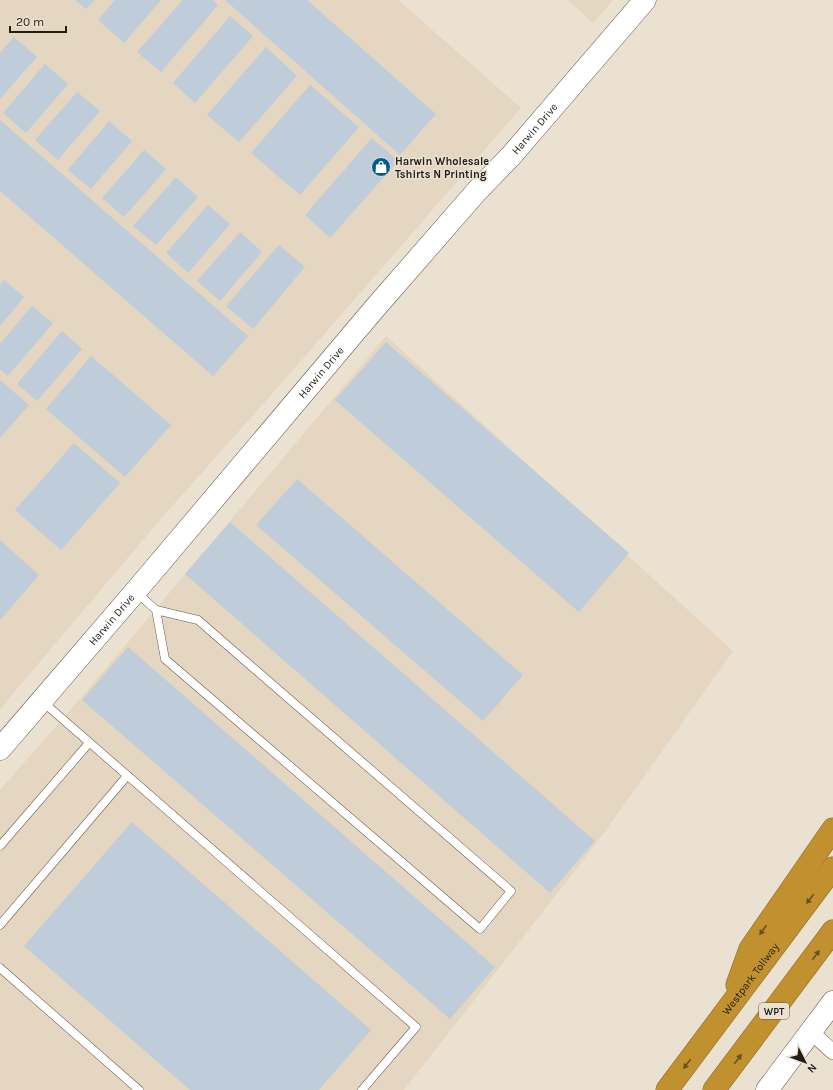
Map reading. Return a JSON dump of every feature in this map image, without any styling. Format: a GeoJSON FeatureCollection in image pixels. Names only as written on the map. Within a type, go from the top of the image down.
{"type":"FeatureCollection","features":[{"type":"Feature","properties":{"kind":"highway"},"geometry":{"type":"LineString","coordinates":[[727,1010],[750,948],[833,829]]}},
{"type":"Feature","properties":{"kind":"highway","name":"Westpark Tollway"},"geometry":{"type":"LineString","coordinates":[[667,1090],[833,868]]}},
{"type":"Feature","properties":{"kind":"highway","name":"WPT"},"geometry":{"type":"LineString","coordinates":[[714,1090],[833,931]]}},
{"type":"Feature","properties":{"kind":"main road","name":"Harwin Drive"},"geometry":{"type":"LineString","coordinates":[[0,749],[385,296],[477,190],[510,157],[646,0]]}},
{"type":"Feature","properties":{"kind":"main road"},"geometry":{"type":"LineString","coordinates":[[772,1088],[833,1002]]}},
{"type":"Feature","properties":{"kind":"street"},"geometry":{"type":"LineString","coordinates":[[811,1032],[833,1052]]}},
{"type":"Feature","properties":{"kind":"lane"},"geometry":{"type":"LineString","coordinates":[[135,592],[156,610],[198,620],[511,891],[480,929],[165,660],[156,610]]}},
{"type":"Feature","properties":{"kind":"lane"},"geometry":{"type":"LineString","coordinates":[[42,701],[416,1027],[362,1090]]}},
{"type":"Feature","properties":{"kind":"lane"},"geometry":{"type":"LineString","coordinates":[[0,846],[89,743]]}},
{"type":"Feature","properties":{"kind":"lane"},"geometry":{"type":"LineString","coordinates":[[0,925],[127,776]]}},
{"type":"Feature","properties":{"kind":"lane"},"geometry":{"type":"LineString","coordinates":[[0,968],[139,1090]]}},
{"type":"Feature","properties":{"kind":"shaded area"},"geometry":{"type":"Polygon","coordinates":[[[0,0],[398,0],[521,108],[293,370],[165,514],[0,709],[0,0]]]}},
{"type":"Feature","properties":{"kind":"shaded area"},"geometry":{"type":"Polygon","coordinates":[[[568,0],[613,0],[593,23],[568,0]]]}},
{"type":"Feature","properties":{"kind":"shaded area"},"geometry":{"type":"Polygon","coordinates":[[[386,336],[733,651],[601,837],[404,1090],[0,1090],[0,790],[79,700],[386,336]]]}},
{"type":"Feature","properties":{"kind":"building"},"geometry":{"type":"Polygon","coordinates":[[[75,0],[95,0],[86,9],[75,0]]]}},
{"type":"Feature","properties":{"kind":"building"},"geometry":{"type":"Polygon","coordinates":[[[115,0],[161,0],[124,43],[98,20],[115,0]]]}},
{"type":"Feature","properties":{"kind":"building"},"geometry":{"type":"Polygon","coordinates":[[[183,0],[213,0],[218,5],[161,72],[137,52],[183,0]]]}},
{"type":"Feature","properties":{"kind":"building"},"geometry":{"type":"Polygon","coordinates":[[[225,0],[307,0],[436,114],[400,155],[225,0]]]}},
{"type":"Feature","properties":{"kind":"building"},"geometry":{"type":"Polygon","coordinates":[[[230,16],[253,36],[195,103],[173,83],[230,16]]]}},
{"type":"Feature","properties":{"kind":"building"},"geometry":{"type":"Polygon","coordinates":[[[14,37],[37,57],[0,99],[0,53],[14,37]]]}},
{"type":"Feature","properties":{"kind":"building"},"geometry":{"type":"Polygon","coordinates":[[[266,47],[297,76],[239,142],[207,115],[266,47]]]}},
{"type":"Feature","properties":{"kind":"building"},"geometry":{"type":"Polygon","coordinates":[[[45,64],[68,84],[26,133],[3,113],[45,64]]]}},
{"type":"Feature","properties":{"kind":"building"},"geometry":{"type":"Polygon","coordinates":[[[310,85],[359,127],[300,195],[251,153],[310,85]]]}},
{"type":"Feature","properties":{"kind":"building"},"geometry":{"type":"Polygon","coordinates":[[[77,92],[100,111],[58,160],[35,140],[77,92]]]}},
{"type":"Feature","properties":{"kind":"building"},"geometry":{"type":"Polygon","coordinates":[[[0,120],[248,336],[213,376],[0,191],[0,120]]]}},
{"type":"Feature","properties":{"kind":"building"},"geometry":{"type":"Polygon","coordinates":[[[109,121],[132,141],[91,189],[68,170],[109,121]]]}},
{"type":"Feature","properties":{"kind":"building"},"geometry":{"type":"Polygon","coordinates":[[[372,138],[398,161],[330,238],[305,215],[372,138]]]}},
{"type":"Feature","properties":{"kind":"building"},"geometry":{"type":"Polygon","coordinates":[[[144,150],[166,169],[124,217],[102,198],[144,150]]]}},
{"type":"Feature","properties":{"kind":"building"},"geometry":{"type":"Polygon","coordinates":[[[176,177],[198,197],[156,245],[133,226],[176,177]]]}},
{"type":"Feature","properties":{"kind":"building"},"geometry":{"type":"Polygon","coordinates":[[[208,205],[230,224],[188,273],[166,253],[208,205]]]}},
{"type":"Feature","properties":{"kind":"building"},"geometry":{"type":"Polygon","coordinates":[[[240,232],[262,252],[220,301],[197,281],[240,232]]]}},
{"type":"Feature","properties":{"kind":"building"},"geometry":{"type":"Polygon","coordinates":[[[279,245],[305,267],[253,329],[226,306],[279,245]]]}},
{"type":"Feature","properties":{"kind":"building"},"geometry":{"type":"Polygon","coordinates":[[[4,280],[24,297],[0,326],[0,285],[4,280]]]}},
{"type":"Feature","properties":{"kind":"building"},"geometry":{"type":"Polygon","coordinates":[[[32,306],[53,323],[8,376],[0,369],[0,344],[32,306]]]}},
{"type":"Feature","properties":{"kind":"building"},"geometry":{"type":"Polygon","coordinates":[[[62,331],[82,349],[37,401],[17,384],[62,331]]]}},
{"type":"Feature","properties":{"kind":"building"},"geometry":{"type":"Polygon","coordinates":[[[386,342],[629,553],[579,612],[335,400],[386,342]]]}},
{"type":"Feature","properties":{"kind":"building"},"geometry":{"type":"Polygon","coordinates":[[[91,356],[171,425],[125,477],[46,409],[91,356]]]}},
{"type":"Feature","properties":{"kind":"building"},"geometry":{"type":"Polygon","coordinates":[[[0,380],[29,405],[0,438],[0,380]]]}},
{"type":"Feature","properties":{"kind":"building"},"geometry":{"type":"Polygon","coordinates":[[[74,443],[120,483],[61,550],[15,510],[74,443]]]}},
{"type":"Feature","properties":{"kind":"building"},"geometry":{"type":"Polygon","coordinates":[[[297,479],[523,675],[483,721],[256,525],[297,479]]]}},
{"type":"Feature","properties":{"kind":"building"},"geometry":{"type":"Polygon","coordinates":[[[230,522],[595,841],[550,893],[185,574],[230,522]]]}},
{"type":"Feature","properties":{"kind":"building"},"geometry":{"type":"Polygon","coordinates":[[[0,540],[39,575],[0,620],[0,540]]]}},
{"type":"Feature","properties":{"kind":"building"},"geometry":{"type":"Polygon","coordinates":[[[128,647],[495,967],[450,1019],[82,700],[128,647]]]}},
{"type":"Feature","properties":{"kind":"building"},"geometry":{"type":"Polygon","coordinates":[[[132,822],[371,1030],[319,1090],[190,1090],[24,946],[132,822]]]}},
{"type":"Feature","properties":{"kind":"place","name":"Harwin Wholesale Tshirts N Printing"},"geometry":{"type":"Point","coordinates":[381,167]}}]}
